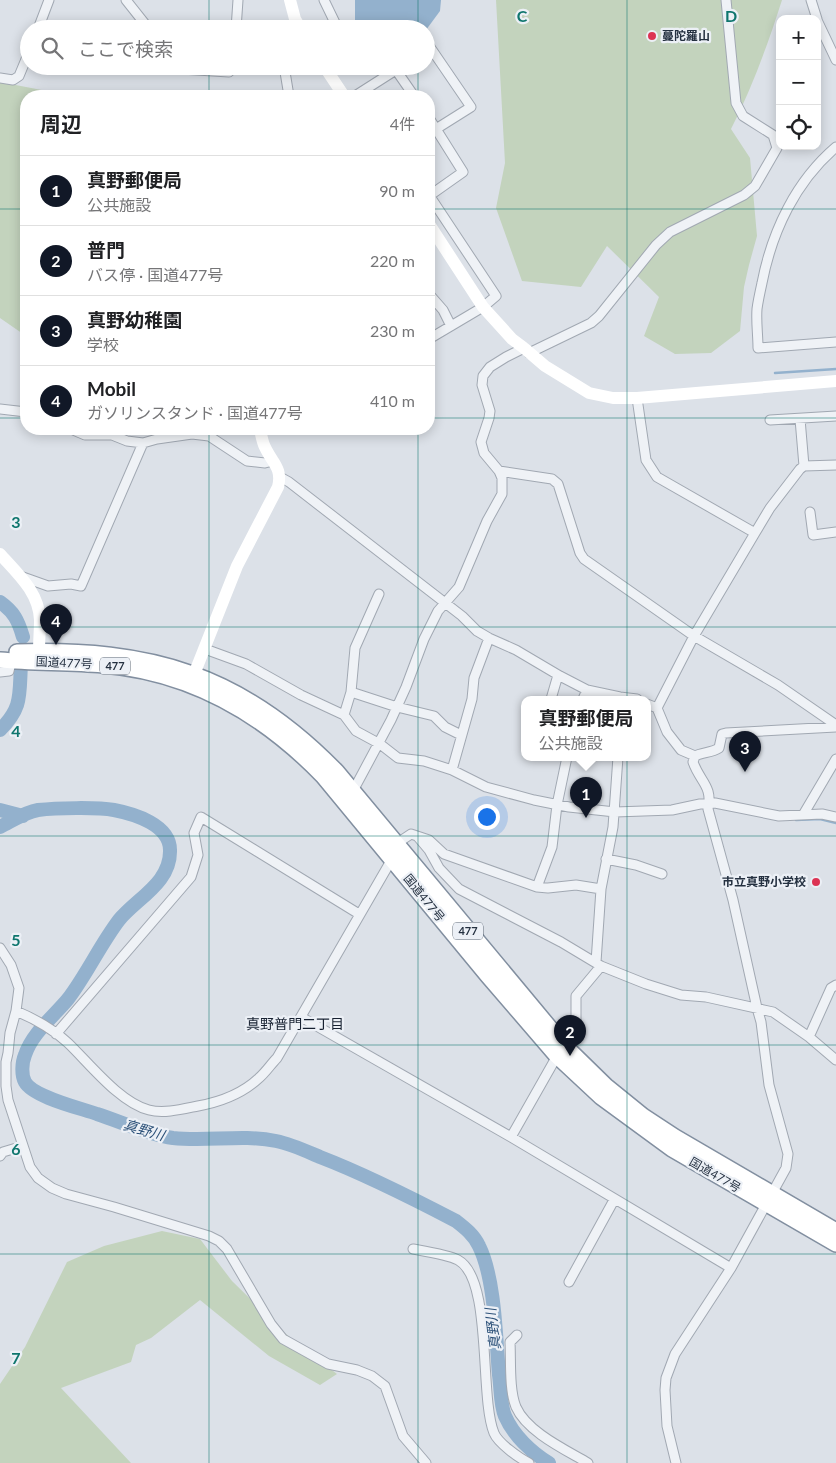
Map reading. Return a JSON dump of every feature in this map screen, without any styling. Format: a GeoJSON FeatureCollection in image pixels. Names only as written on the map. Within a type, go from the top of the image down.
{"type":"FeatureCollection","features":[{"type":"Feature","properties":{"kind":"highway","name":"国道477号"},"geometry":{"type":"LineString","coordinates":[[7,657],[39,651],[119,656],[230,690],[268,712],[306,742],[353,791],[561,1051]]}},
{"type":"Feature","properties":{"kind":"highway","name":"国道477号"},"geometry":{"type":"LineString","coordinates":[[7,657],[104,665],[192,679],[276,732],[323,776],[488,976],[561,1051],[643,1116],[836,1244]]}},
{"type":"Feature","properties":{"kind":"highway","name":"国道477号"},"geometry":{"type":"LineString","coordinates":[[769,1199],[836,1231]]}},
{"type":"Feature","properties":{"kind":"street"},"geometry":{"type":"LineString","coordinates":[[41,20],[49,0]]}},
{"type":"Feature","properties":{"kind":"street"},"geometry":{"type":"LineString","coordinates":[[126,0],[142,20]]}},
{"type":"Feature","properties":{"kind":"street"},"geometry":{"type":"LineString","coordinates":[[237,20],[238,0]]}},
{"type":"Feature","properties":{"kind":"street"},"geometry":{"type":"LineString","coordinates":[[290,0],[296,20]]}},
{"type":"Feature","properties":{"kind":"street"},"geometry":{"type":"LineString","coordinates":[[324,0],[334,20]]}},
{"type":"Feature","properties":{"kind":"street"},"geometry":{"type":"LineString","coordinates":[[353,791],[380,744],[424,639],[438,611],[459,587],[487,521],[502,494],[502,478],[499,470],[484,453],[481,442],[490,411],[482,385],[483,376],[490,367],[506,356],[526,351],[591,323],[599,316],[656,245],[670,232],[744,196],[754,186],[777,148],[773,135],[743,116],[736,103],[726,0]]}},
{"type":"Feature","properties":{"kind":"street"},"geometry":{"type":"LineString","coordinates":[[811,0],[816,15]]}},
{"type":"Feature","properties":{"kind":"street"},"geometry":{"type":"LineString","coordinates":[[821,28],[836,60]]}},
{"type":"Feature","properties":{"kind":"street"},"geometry":{"type":"LineString","coordinates":[[435,55],[471,107],[436,129],[463,172],[435,191]]}},
{"type":"Feature","properties":{"kind":"street"},"geometry":{"type":"LineString","coordinates":[[0,78],[13,80],[20,74]]}},
{"type":"Feature","properties":{"kind":"street"},"geometry":{"type":"LineString","coordinates":[[285,75],[287,90]]}},
{"type":"Feature","properties":{"kind":"street"},"geometry":{"type":"LineString","coordinates":[[330,75],[340,90]]}},
{"type":"Feature","properties":{"kind":"street"},"geometry":{"type":"LineString","coordinates":[[367,90],[389,75]]}},
{"type":"Feature","properties":{"kind":"street"},"geometry":{"type":"LineString","coordinates":[[403,75],[411,90]]}},
{"type":"Feature","properties":{"kind":"street"},"geometry":{"type":"LineString","coordinates":[[836,146],[810,173],[787,208],[775,235],[757,309],[758,348],[836,342]]}},
{"type":"Feature","properties":{"kind":"street"},"geometry":{"type":"LineString","coordinates":[[435,204],[496,296],[483,307],[435,335]]}},
{"type":"Feature","properties":{"kind":"street"},"geometry":{"type":"LineString","coordinates":[[435,238],[483,307],[512,339],[545,366],[589,392],[613,398],[637,398],[836,381]]}},
{"type":"Feature","properties":{"kind":"street"},"geometry":{"type":"LineString","coordinates":[[435,301],[443,310],[451,326]]}},
{"type":"Feature","properties":{"kind":"street"},"geometry":{"type":"LineString","coordinates":[[637,398],[646,460],[657,477],[755,533]]}},
{"type":"Feature","properties":{"kind":"street"},"geometry":{"type":"LineString","coordinates":[[0,409],[20,411]]}},
{"type":"Feature","properties":{"kind":"street"},"geometry":{"type":"LineString","coordinates":[[770,420],[836,416]]}},
{"type":"Feature","properties":{"kind":"street"},"geometry":{"type":"LineString","coordinates":[[800,419],[804,466]]}},
{"type":"Feature","properties":{"kind":"street"},"geometry":{"type":"LineString","coordinates":[[84,435],[112,435],[127,441],[143,443],[185,435]]}},
{"type":"Feature","properties":{"kind":"street"},"geometry":{"type":"LineString","coordinates":[[200,435],[209,436],[247,461],[265,463],[274,461]]}},
{"type":"Feature","properties":{"kind":"street"},"geometry":{"type":"LineString","coordinates":[[192,679],[234,573],[278,486],[279,470],[264,445],[262,435]]}},
{"type":"Feature","properties":{"kind":"street"},"geometry":{"type":"LineString","coordinates":[[20,576],[48,586],[71,584],[81,586],[143,443]]}},
{"type":"Feature","properties":{"kind":"street"},"geometry":{"type":"LineString","coordinates":[[657,708],[694,636],[770,508],[800,468],[804,466],[836,465]]}},
{"type":"Feature","properties":{"kind":"street"},"geometry":{"type":"LineString","coordinates":[[499,470],[552,479],[558,484],[580,553],[584,559],[694,636],[778,685],[836,726]]}},
{"type":"Feature","properties":{"kind":"street"},"geometry":{"type":"LineString","coordinates":[[280,477],[445,603],[477,631],[516,650],[558,676],[587,690],[612,696]]}},
{"type":"Feature","properties":{"kind":"street"},"geometry":{"type":"LineString","coordinates":[[810,512],[813,535],[836,532]]}},
{"type":"Feature","properties":{"kind":"street"},"geometry":{"type":"LineString","coordinates":[[0,554],[27,584],[36,600],[40,618],[39,651]]}},
{"type":"Feature","properties":{"kind":"street"},"geometry":{"type":"LineString","coordinates":[[344,715],[351,692],[355,648],[379,594]]}},
{"type":"Feature","properties":{"kind":"street"},"geometry":{"type":"LineString","coordinates":[[452,770],[472,699],[474,678],[488,638]]}},
{"type":"Feature","properties":{"kind":"street"},"geometry":{"type":"LineString","coordinates":[[204,649],[246,664],[301,695],[344,715],[356,731],[380,744],[398,758],[424,761],[452,770],[486,787],[557,805],[615,812],[672,810],[709,803],[745,808],[779,816],[822,814],[836,817]]}},
{"type":"Feature","properties":{"kind":"street"},"geometry":{"type":"LineString","coordinates":[[0,672],[9,671],[7,657]]}},
{"type":"Feature","properties":{"kind":"street"},"geometry":{"type":"LineString","coordinates":[[552,696],[558,676]]}},
{"type":"Feature","properties":{"kind":"street"},"geometry":{"type":"LineString","coordinates":[[584,696],[587,690]]}},
{"type":"Feature","properties":{"kind":"street"},"geometry":{"type":"LineString","coordinates":[[351,692],[397,707],[434,716],[445,727],[461,736]]}},
{"type":"Feature","properties":{"kind":"street"},"geometry":{"type":"LineString","coordinates":[[651,706],[657,708],[667,732],[681,750],[695,756],[719,748],[722,734],[726,733],[836,726]]}},
{"type":"Feature","properties":{"kind":"street"},"geometry":{"type":"LineString","coordinates":[[676,1463],[667,1426],[666,1378],[675,1354],[730,1268],[786,1168],[788,1154],[769,1085],[761,1022],[756,1008],[734,900],[708,809],[709,791],[693,762],[695,756]]}},
{"type":"Feature","properties":{"kind":"street"},"geometry":{"type":"LineString","coordinates":[[803,815],[836,759]]}},
{"type":"Feature","properties":{"kind":"street"},"geometry":{"type":"LineString","coordinates":[[537,887],[552,847],[557,805],[566,761]]}},
{"type":"Feature","properties":{"kind":"street"},"geometry":{"type":"LineString","coordinates":[[510,1137],[576,1028],[576,996],[599,964],[601,889],[615,812],[618,761]]}},
{"type":"Feature","properties":{"kind":"street"},"geometry":{"type":"LineString","coordinates":[[54,1033],[191,877],[198,855],[194,833],[201,817],[359,914]]}},
{"type":"Feature","properties":{"kind":"street"},"geometry":{"type":"LineString","coordinates":[[16,1011],[33,1018],[66,1042],[123,1097],[138,1106],[151,1111],[171,1110],[214,1103],[234,1095],[259,1078],[277,1058],[392,859],[396,844],[411,834],[429,840],[444,854],[537,887],[548,888],[576,885],[601,889]]}},
{"type":"Feature","properties":{"kind":"street"},"geometry":{"type":"LineString","coordinates":[[418,837],[429,850],[439,868],[458,889],[561,942],[599,964],[646,984],[681,995],[706,997],[774,1012],[809,1037],[836,1060]]}},
{"type":"Feature","properties":{"kind":"street"},"geometry":{"type":"LineString","coordinates":[[606,859],[636,865],[662,874]]}},
{"type":"Feature","properties":{"kind":"street"},"geometry":{"type":"LineString","coordinates":[[0,948],[11,965],[19,988],[8,1053],[3,1061],[8,1100],[30,1167],[38,1178],[52,1188],[66,1194],[188,1228],[219,1241],[228,1249],[271,1324],[283,1339],[328,1364],[356,1370],[372,1376],[385,1386],[403,1436],[426,1463]]}},
{"type":"Feature","properties":{"kind":"street"},"geometry":{"type":"LineString","coordinates":[[809,1037],[831,988],[836,985]]}},
{"type":"Feature","properties":{"kind":"street"},"geometry":{"type":"LineString","coordinates":[[301,1017],[510,1137],[730,1268]]}},
{"type":"Feature","properties":{"kind":"street"},"geometry":{"type":"LineString","coordinates":[[0,1156],[4,1152],[23,1146]]}},
{"type":"Feature","properties":{"kind":"street"},"geometry":{"type":"LineString","coordinates":[[568,1282],[614,1200]]}},
{"type":"Feature","properties":{"kind":"street"},"geometry":{"type":"LineString","coordinates":[[413,1248],[458,1260],[471,1271],[483,1324],[487,1395],[494,1434],[520,1458],[529,1463]]}},
{"type":"Feature","properties":{"kind":"street"},"geometry":{"type":"LineString","coordinates":[[517,1335],[510,1342],[516,1407],[524,1419],[538,1432],[588,1463]]}},
{"type":"Feature","properties":{"kind":"green space"},"geometry":{"type":"Polygon","coordinates":[[[496,0],[782,0],[759,66],[731,129],[750,158],[757,236],[744,287],[740,331],[711,353],[675,354],[644,336],[659,297],[607,246],[581,287],[522,281],[496,208],[505,163],[496,0]]]}},
{"type":"Feature","properties":{"kind":"green space"},"geometry":{"type":"Polygon","coordinates":[[[0,82],[42,90],[20,90],[20,332],[0,318],[0,82]]]}},
{"type":"Feature","properties":{"kind":"green space"},"geometry":{"type":"Polygon","coordinates":[[[162,1231],[200,1239],[232,1281],[286,1334],[337,1374],[320,1385],[269,1356],[200,1300],[151,1338],[136,1345],[131,1362],[61,1388],[131,1463],[0,1463],[0,1384],[25,1347],[67,1262],[104,1246],[162,1231]]]}},
{"type":"Feature","properties":{"kind":"water"},"geometry":{"type":"Polygon","coordinates":[[[355,0],[441,0],[440,11],[433,20],[355,20],[355,0]]]}},
{"type":"Feature","properties":{"kind":"waterway"},"geometry":{"type":"LineString","coordinates":[[775,373],[836,369]]}},
{"type":"Feature","properties":{"kind":"waterway"},"geometry":{"type":"LineString","coordinates":[[0,602],[15,617],[23,637]]}},
{"type":"Feature","properties":{"kind":"waterway"},"geometry":{"type":"LineString","coordinates":[[0,730],[13,714],[16,707],[20,692],[21,664]]}},
{"type":"Feature","properties":{"kind":"waterway","name":"真野川"},"geometry":{"type":"LineString","coordinates":[[0,827],[23,815],[38,810],[76,808],[114,810],[132,814],[158,827],[168,841],[170,850],[169,862],[159,881],[119,920],[68,999],[33,1039],[23,1061],[22,1072],[25,1082],[37,1092],[47,1097],[163,1136],[186,1139],[250,1138],[287,1144],[372,1179],[456,1221],[477,1242],[484,1259],[492,1291],[503,1411],[508,1423],[524,1443],[549,1463]]}},
{"type":"Feature","properties":{"kind":"waterway"},"geometry":{"type":"LineString","coordinates":[[0,810],[23,816]]}},
{"type":"Feature","properties":{"kind":"waterway"},"geometry":{"type":"LineString","coordinates":[[796,820],[820,819],[836,823]]}},
{"type":"Feature","properties":{"kind":"place","name":"蔓陀羅山"},"geometry":{"type":"Point","coordinates":[652,36]}},
{"type":"Feature","properties":{"kind":"place","name":"Mobil"},"geometry":{"type":"Point","coordinates":[56,645]}},
{"type":"Feature","properties":{"kind":"place","name":"真野幼稚園"},"geometry":{"type":"Point","coordinates":[745,772]}},
{"type":"Feature","properties":{"kind":"place","name":"真野郵便局"},"geometry":{"type":"Point","coordinates":[586,818]}},
{"type":"Feature","properties":{"kind":"place","name":"市立真野小学校"},"geometry":{"type":"Point","coordinates":[816,882]}},
{"type":"Feature","properties":{"kind":"place","name":"普門"},"geometry":{"type":"Point","coordinates":[570,1056]}},
{"type":"Feature","properties":{"kind":"district","name":"真野普門二丁目"},"geometry":{"type":"Point","coordinates":[295,1024]}}]}
